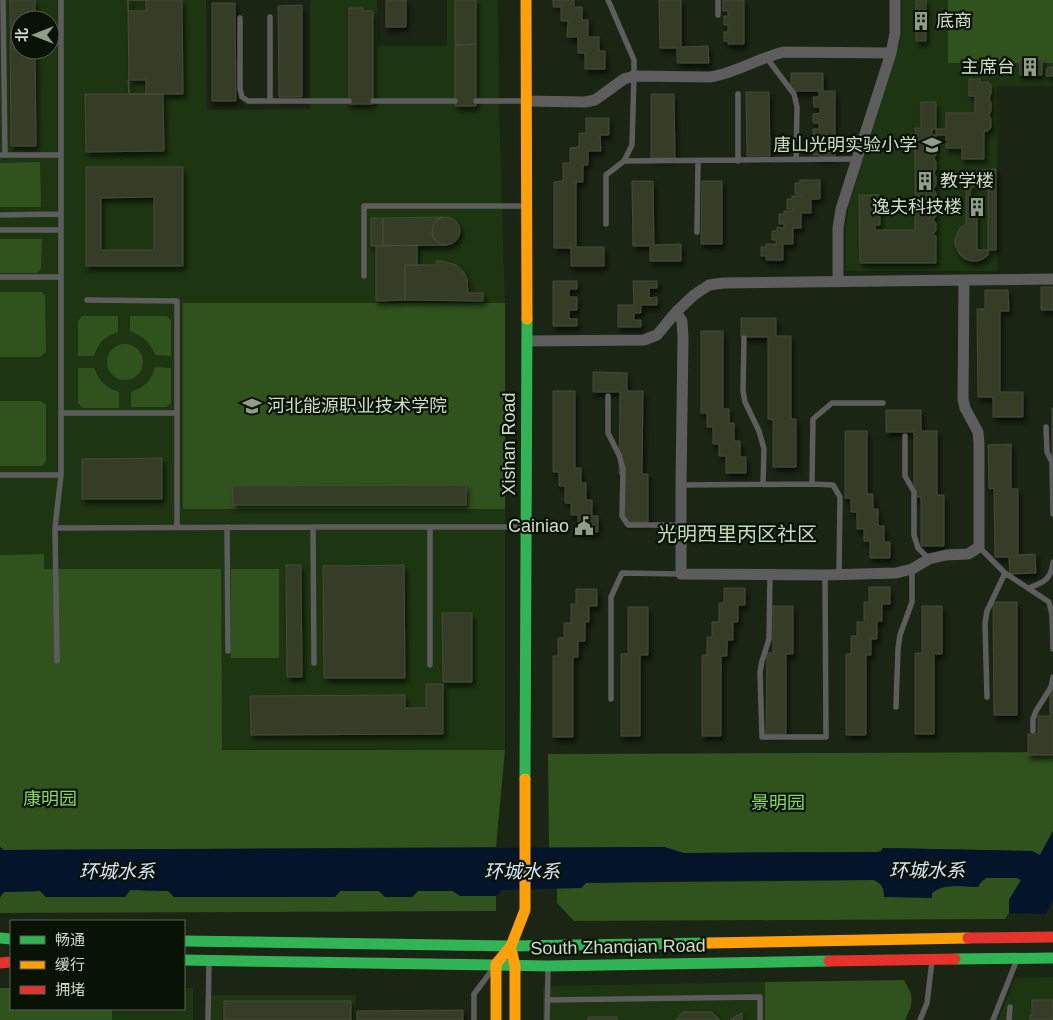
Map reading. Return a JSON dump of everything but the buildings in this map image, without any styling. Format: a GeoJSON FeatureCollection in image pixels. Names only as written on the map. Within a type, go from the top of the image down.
{"type":"FeatureCollection","features":[{"type":"Feature","properties":{"kind":"main road","name":"Xishan Road"},"geometry":{"type":"LineString","coordinates":[[496,964],[510,946],[525,910],[528,341],[526,0]]}},
{"type":"Feature","properties":{"kind":"main road","name":"South Zhanqian Road"},"geometry":{"type":"LineString","coordinates":[[185,941],[510,946],[1053,936]]}},
{"type":"Feature","properties":{"kind":"main road"},"geometry":{"type":"LineString","coordinates":[[510,946],[515,966],[515,1020]]}},
{"type":"Feature","properties":{"kind":"main road","name":"South Zhanqian Road"},"geometry":{"type":"LineString","coordinates":[[185,960],[548,966],[932,958],[1053,958]]}},
{"type":"Feature","properties":{"kind":"main road"},"geometry":{"type":"LineString","coordinates":[[496,964],[496,1020]]}},
{"type":"Feature","properties":{"kind":"street"},"geometry":{"type":"LineString","coordinates":[[838,282],[838,228],[841,209],[891,53],[895,33],[895,0]]}},
{"type":"Feature","properties":{"kind":"street"},"geometry":{"type":"LineString","coordinates":[[527,100],[585,102],[595,100],[624,79],[634,76],[710,77],[784,52],[891,53]]}},
{"type":"Feature","properties":{"kind":"street"},"geometry":{"type":"LineString","coordinates":[[528,341],[644,340],[656,335],[694,295],[709,285],[723,283],[1053,279]]}},
{"type":"Feature","properties":{"kind":"street"},"geometry":{"type":"LineString","coordinates":[[676,312],[682,321],[684,338],[681,574],[825,575],[896,573],[912,569],[929,559],[946,555],[968,554],[979,547],[978,432],[965,408],[963,398],[964,280]]}},
{"type":"Feature","properties":{"kind":"lane"},"geometry":{"type":"LineString","coordinates":[[3,0],[2,154],[60,155]]}},
{"type":"Feature","properties":{"kind":"lane"},"geometry":{"type":"LineString","coordinates":[[57,662],[55,528],[61,475],[61,0]]}},
{"type":"Feature","properties":{"kind":"lane"},"geometry":{"type":"LineString","coordinates":[[606,224],[606,175],[624,161],[632,145],[634,76],[634,60],[608,0]]}},
{"type":"Feature","properties":{"kind":"lane"},"geometry":{"type":"LineString","coordinates":[[718,0],[718,15]]}},
{"type":"Feature","properties":{"kind":"lane"},"geometry":{"type":"LineString","coordinates":[[270,17],[270,101]]}},
{"type":"Feature","properties":{"kind":"lane"},"geometry":{"type":"LineString","coordinates":[[240,18],[240,89],[242,97],[248,101],[350,101]]}},
{"type":"Feature","properties":{"kind":"lane"},"geometry":{"type":"LineString","coordinates":[[766,57],[794,94],[797,107],[796,160]]}},
{"type":"Feature","properties":{"kind":"lane"},"geometry":{"type":"LineString","coordinates":[[738,94],[738,161]]}},
{"type":"Feature","properties":{"kind":"lane"},"geometry":{"type":"LineString","coordinates":[[476,101],[527,100]]}},
{"type":"Feature","properties":{"kind":"lane"},"geometry":{"type":"LineString","coordinates":[[373,101],[455,101]]}},
{"type":"Feature","properties":{"kind":"lane"},"geometry":{"type":"LineString","coordinates":[[624,161],[857,160]]}},
{"type":"Feature","properties":{"kind":"lane"},"geometry":{"type":"LineString","coordinates":[[698,162],[698,232]]}},
{"type":"Feature","properties":{"kind":"lane"},"geometry":{"type":"LineString","coordinates":[[364,276],[364,206],[527,206]]}},
{"type":"Feature","properties":{"kind":"lane"},"geometry":{"type":"LineString","coordinates":[[0,215],[60,214]]}},
{"type":"Feature","properties":{"kind":"lane"},"geometry":{"type":"LineString","coordinates":[[0,230],[60,230]]}},
{"type":"Feature","properties":{"kind":"lane"},"geometry":{"type":"LineString","coordinates":[[0,277],[61,276]]}},
{"type":"Feature","properties":{"kind":"lane"},"geometry":{"type":"LineString","coordinates":[[87,300],[176,301],[177,527]]}},
{"type":"Feature","properties":{"kind":"lane"},"geometry":{"type":"LineString","coordinates":[[744,338],[745,402],[759,431],[764,449],[763,484]]}},
{"type":"Feature","properties":{"kind":"lane"},"geometry":{"type":"LineString","coordinates":[[608,396],[608,433],[619,455],[622,469],[622,516],[628,525],[681,525]]}},
{"type":"Feature","properties":{"kind":"lane"},"geometry":{"type":"LineString","coordinates":[[812,484],[813,419],[832,403],[883,403]]}},
{"type":"Feature","properties":{"kind":"lane"},"geometry":{"type":"LineString","coordinates":[[61,413],[177,413]]}},
{"type":"Feature","properties":{"kind":"lane"},"geometry":{"type":"LineString","coordinates":[[1046,427],[1047,452],[1052,462],[1053,514]]}},
{"type":"Feature","properties":{"kind":"lane"},"geometry":{"type":"LineString","coordinates":[[904,436],[905,476],[914,492],[914,534],[918,548],[929,559]]}},
{"type":"Feature","properties":{"kind":"lane"},"geometry":{"type":"LineString","coordinates":[[0,475],[61,475]]}},
{"type":"Feature","properties":{"kind":"lane"},"geometry":{"type":"LineString","coordinates":[[681,485],[833,485],[840,497],[839,574]]}},
{"type":"Feature","properties":{"kind":"lane"},"geometry":{"type":"LineString","coordinates":[[227,527],[228,651]]}},
{"type":"Feature","properties":{"kind":"lane"},"geometry":{"type":"LineString","coordinates":[[313,527],[314,663]]}},
{"type":"Feature","properties":{"kind":"lane"},"geometry":{"type":"LineString","coordinates":[[430,527],[430,665]]}},
{"type":"Feature","properties":{"kind":"lane"},"geometry":{"type":"LineString","coordinates":[[55,528],[526,527]]}},
{"type":"Feature","properties":{"kind":"lane"},"geometry":{"type":"LineString","coordinates":[[979,547],[1005,573],[1048,602],[1052,614],[1053,649]]}},
{"type":"Feature","properties":{"kind":"lane"},"geometry":{"type":"LineString","coordinates":[[1029,588],[1045,581],[1052,572],[1053,562]]}},
{"type":"Feature","properties":{"kind":"lane"},"geometry":{"type":"LineString","coordinates":[[896,707],[898,649],[900,635],[912,602],[912,569]]}},
{"type":"Feature","properties":{"kind":"lane"},"geometry":{"type":"LineString","coordinates":[[611,699],[611,597],[622,573],[681,574]]}},
{"type":"Feature","properties":{"kind":"lane"},"geometry":{"type":"LineString","coordinates":[[987,697],[985,623],[987,611],[1005,573]]}},
{"type":"Feature","properties":{"kind":"lane"},"geometry":{"type":"LineString","coordinates":[[770,574],[769,638],[760,672],[762,737],[826,737],[825,575]]}},
{"type":"Feature","properties":{"kind":"lane"},"geometry":{"type":"LineString","coordinates":[[1033,731],[1033,719],[1051,687],[1053,677]]}},
{"type":"Feature","properties":{"kind":"lane"},"geometry":{"type":"LineString","coordinates":[[920,1020],[927,1003],[932,958]]}},
{"type":"Feature","properties":{"kind":"lane"},"geometry":{"type":"LineString","coordinates":[[993,1020],[1018,958]]}},
{"type":"Feature","properties":{"kind":"lane"},"geometry":{"type":"LineString","coordinates":[[208,1020],[209,960]]}},
{"type":"Feature","properties":{"kind":"lane"},"geometry":{"type":"LineString","coordinates":[[474,1020],[474,994],[496,964]]}},
{"type":"Feature","properties":{"kind":"lane"},"geometry":{"type":"LineString","coordinates":[[547,1020],[548,966]]}},
{"type":"Feature","properties":{"kind":"lane"},"geometry":{"type":"LineString","coordinates":[[547,1000],[760,997],[760,1020]]}},
{"type":"Feature","properties":{"kind":"lane"},"geometry":{"type":"LineString","coordinates":[[1009,1020],[1010,1007]]}},
{"type":"Feature","properties":{"kind":"shaded area","name":"河北能源职业技术学院"},"geometry":{"type":"Polygon","coordinates":[[[0,0],[206,0],[207,110],[310,109],[310,0],[377,0],[377,46],[447,46],[447,0],[498,0],[505,303],[505,750],[0,749],[0,0]]]}},
{"type":"Feature","properties":{"kind":"shaded area","name":"唐山光明实验小学"},"geometry":{"type":"Polygon","coordinates":[[[902,0],[1053,0],[1053,86],[997,86],[997,271],[846,271],[846,224],[849,204],[900,43],[902,0]]]}},
{"type":"Feature","properties":{"kind":"shaded area"},"geometry":{"type":"Polygon","coordinates":[[[1053,977],[1053,1020],[998,1020],[1015,978],[1053,977]]]}},
{"type":"Feature","properties":{"kind":"shaded area"},"geometry":{"type":"Polygon","coordinates":[[[904,980],[912,994],[911,1007],[905,1020],[543,1020],[543,986],[904,980]]]}},
{"type":"Feature","properties":{"kind":"shaded area"},"geometry":{"type":"Polygon","coordinates":[[[185,988],[193,988],[193,1020],[112,1020],[112,1010],[185,1010],[185,988]]]}},
{"type":"Feature","properties":{"kind":"shaded area"},"geometry":{"type":"Polygon","coordinates":[[[210,995],[356,995],[356,1020],[210,1020],[210,995]]]}},
{"type":"Feature","properties":{"kind":"green space"},"geometry":{"type":"Polygon","coordinates":[[[948,0],[1053,0],[1053,63],[948,63],[948,0]]]}},
{"type":"Feature","properties":{"kind":"green space"},"geometry":{"type":"Polygon","coordinates":[[[40,162],[41,207],[0,207],[0,163],[40,162]]]}},
{"type":"Feature","properties":{"kind":"green space"},"geometry":{"type":"Polygon","coordinates":[[[0,239],[42,239],[41,269],[37,273],[0,273],[0,239]]]}},
{"type":"Feature","properties":{"kind":"green space"},"geometry":{"type":"Polygon","coordinates":[[[0,292],[42,292],[45,296],[46,352],[40,357],[0,357],[0,292]]]}},
{"type":"Feature","properties":{"kind":"green space"},"geometry":{"type":"Polygon","coordinates":[[[183,303],[505,303],[505,509],[183,509],[183,303]]]}},
{"type":"Feature","properties":{"kind":"green space"},"geometry":{"type":"Polygon","coordinates":[[[82,316],[118,316],[118,332],[103,341],[94,356],[78,356],[78,321],[82,316]]]}},
{"type":"Feature","properties":{"kind":"green space"},"geometry":{"type":"Polygon","coordinates":[[[130,316],[167,316],[171,321],[171,356],[155,355],[146,340],[130,331],[130,316]]]}},
{"type":"Feature","properties":{"kind":"green space"},"geometry":{"type":"Polygon","coordinates":[[[125,344],[132,345],[138,349],[142,355],[142,369],[138,375],[132,379],[125,380],[118,379],[112,375],[108,369],[107,362],[108,355],[112,349],[118,345],[125,344]]]}},
{"type":"Feature","properties":{"kind":"green space"},"geometry":{"type":"Polygon","coordinates":[[[155,367],[171,368],[171,403],[167,407],[131,407],[131,392],[146,383],[155,367]]]}},
{"type":"Feature","properties":{"kind":"green space"},"geometry":{"type":"Polygon","coordinates":[[[78,368],[94,368],[98,377],[104,383],[119,392],[119,408],[82,408],[78,403],[78,368]]]}},
{"type":"Feature","properties":{"kind":"green space"},"geometry":{"type":"Polygon","coordinates":[[[0,401],[40,401],[46,405],[46,461],[42,466],[0,466],[0,401]]]}},
{"type":"Feature","properties":{"kind":"green space","name":"康明园"},"geometry":{"type":"Polygon","coordinates":[[[44,554],[44,569],[221,569],[222,750],[505,750],[496,847],[3,850],[0,847],[0,555],[44,554]]]}},
{"type":"Feature","properties":{"kind":"green space"},"geometry":{"type":"Polygon","coordinates":[[[231,569],[279,569],[279,658],[231,658],[231,569]]]}},
{"type":"Feature","properties":{"kind":"green space","name":"景明园"},"geometry":{"type":"Polygon","coordinates":[[[1053,752],[1053,831],[1040,855],[1032,851],[884,848],[878,852],[683,853],[664,847],[549,848],[548,754],[1053,752]]]}},
{"type":"Feature","properties":{"kind":"green space"},"geometry":{"type":"Polygon","coordinates":[[[986,878],[1017,878],[1021,880],[1009,900],[1009,913],[1005,919],[574,921],[557,903],[557,888],[581,888],[586,883],[874,880],[884,888],[932,897],[932,893],[942,888],[954,886],[978,887],[986,878]]]}},
{"type":"Feature","properties":{"kind":"green space"},"geometry":{"type":"Polygon","coordinates":[[[130,890],[169,891],[174,897],[335,897],[340,891],[379,891],[385,897],[412,897],[418,891],[453,891],[460,896],[496,896],[496,911],[0,913],[0,897],[4,892],[40,891],[46,897],[125,897],[130,890]]]}},
{"type":"Feature","properties":{"kind":"green space"},"geometry":{"type":"Polygon","coordinates":[[[904,980],[912,1000],[905,1020],[765,1020],[765,982],[904,980]]]}},
{"type":"Feature","properties":{"kind":"green space"},"geometry":{"type":"Polygon","coordinates":[[[0,988],[10,988],[10,1010],[112,1010],[112,1020],[0,1020],[0,988]]]}},
{"type":"Feature","properties":{"kind":"water","name":"环城水系"},"geometry":{"type":"Polygon","coordinates":[[[1053,831],[1053,900],[1046,914],[1009,913],[1009,900],[1021,880],[1017,878],[986,878],[978,887],[942,887],[932,893],[932,898],[884,897],[882,887],[874,880],[586,883],[581,888],[502,890],[496,896],[460,896],[453,891],[418,891],[412,897],[385,897],[379,891],[340,891],[335,897],[174,897],[168,891],[130,890],[125,897],[46,897],[40,891],[4,892],[0,897],[0,847],[3,850],[664,847],[684,853],[878,852],[883,848],[1032,851],[1040,855],[1053,831]]]}},
{"type":"Feature","properties":{"kind":"traffic: fast"},"geometry":{"type":"LineString","coordinates":[[525,779],[527,319]]}},
{"type":"Feature","properties":{"kind":"traffic: fast"},"geometry":{"type":"LineString","coordinates":[[0,938],[10,939]]}},
{"type":"Feature","properties":{"kind":"traffic: fast"},"geometry":{"type":"LineString","coordinates":[[185,941],[511,946],[709,943]]}},
{"type":"Feature","properties":{"kind":"traffic: fast"},"geometry":{"type":"LineString","coordinates":[[955,959],[1053,958]]}},
{"type":"Feature","properties":{"kind":"traffic: fast"},"geometry":{"type":"LineString","coordinates":[[185,960],[548,966],[829,961]]}},
{"type":"Feature","properties":{"kind":"traffic: slow"},"geometry":{"type":"LineString","coordinates":[[526,0],[527,319]]}},
{"type":"Feature","properties":{"kind":"traffic: slow"},"geometry":{"type":"LineString","coordinates":[[496,1020],[496,964],[511,946],[525,910],[525,779]]}},
{"type":"Feature","properties":{"kind":"traffic: slow"},"geometry":{"type":"LineString","coordinates":[[709,943],[968,938]]}},
{"type":"Feature","properties":{"kind":"traffic: slow"},"geometry":{"type":"LineString","coordinates":[[512,953],[515,966],[515,1020]]}},
{"type":"Feature","properties":{"kind":"traffic: jam"},"geometry":{"type":"LineString","coordinates":[[968,938],[1053,937]]}},
{"type":"Feature","properties":{"kind":"traffic: jam"},"geometry":{"type":"LineString","coordinates":[[829,961],[955,959]]}},
{"type":"Feature","properties":{"kind":"traffic: jam"},"geometry":{"type":"LineString","coordinates":[[0,963],[10,962]]}},
{"type":"Feature","properties":{"kind":"place","name":"底商"},"geometry":{"type":"Point","coordinates":[921,21]}},
{"type":"Feature","properties":{"kind":"place","name":"主席台"},"geometry":{"type":"Point","coordinates":[1030,67]}},
{"type":"Feature","properties":{"kind":"place","name":"唐山光明实验小学"},"geometry":{"type":"Point","coordinates":[932,145]}},
{"type":"Feature","properties":{"kind":"place","name":"教学楼"},"geometry":{"type":"Point","coordinates":[925,181]}},
{"type":"Feature","properties":{"kind":"place","name":"逸夫科技楼"},"geometry":{"type":"Point","coordinates":[977,207]}},
{"type":"Feature","properties":{"kind":"place","name":"河北能源职业技术学院"},"geometry":{"type":"Point","coordinates":[252,406]}},
{"type":"Feature","properties":{"kind":"place","name":"Cainiao"},"geometry":{"type":"Point","coordinates":[584,526]}},
{"type":"Feature","properties":{"kind":"district","name":"光明西里丙区社区"},"geometry":{"type":"Point","coordinates":[737,534]}}]}
